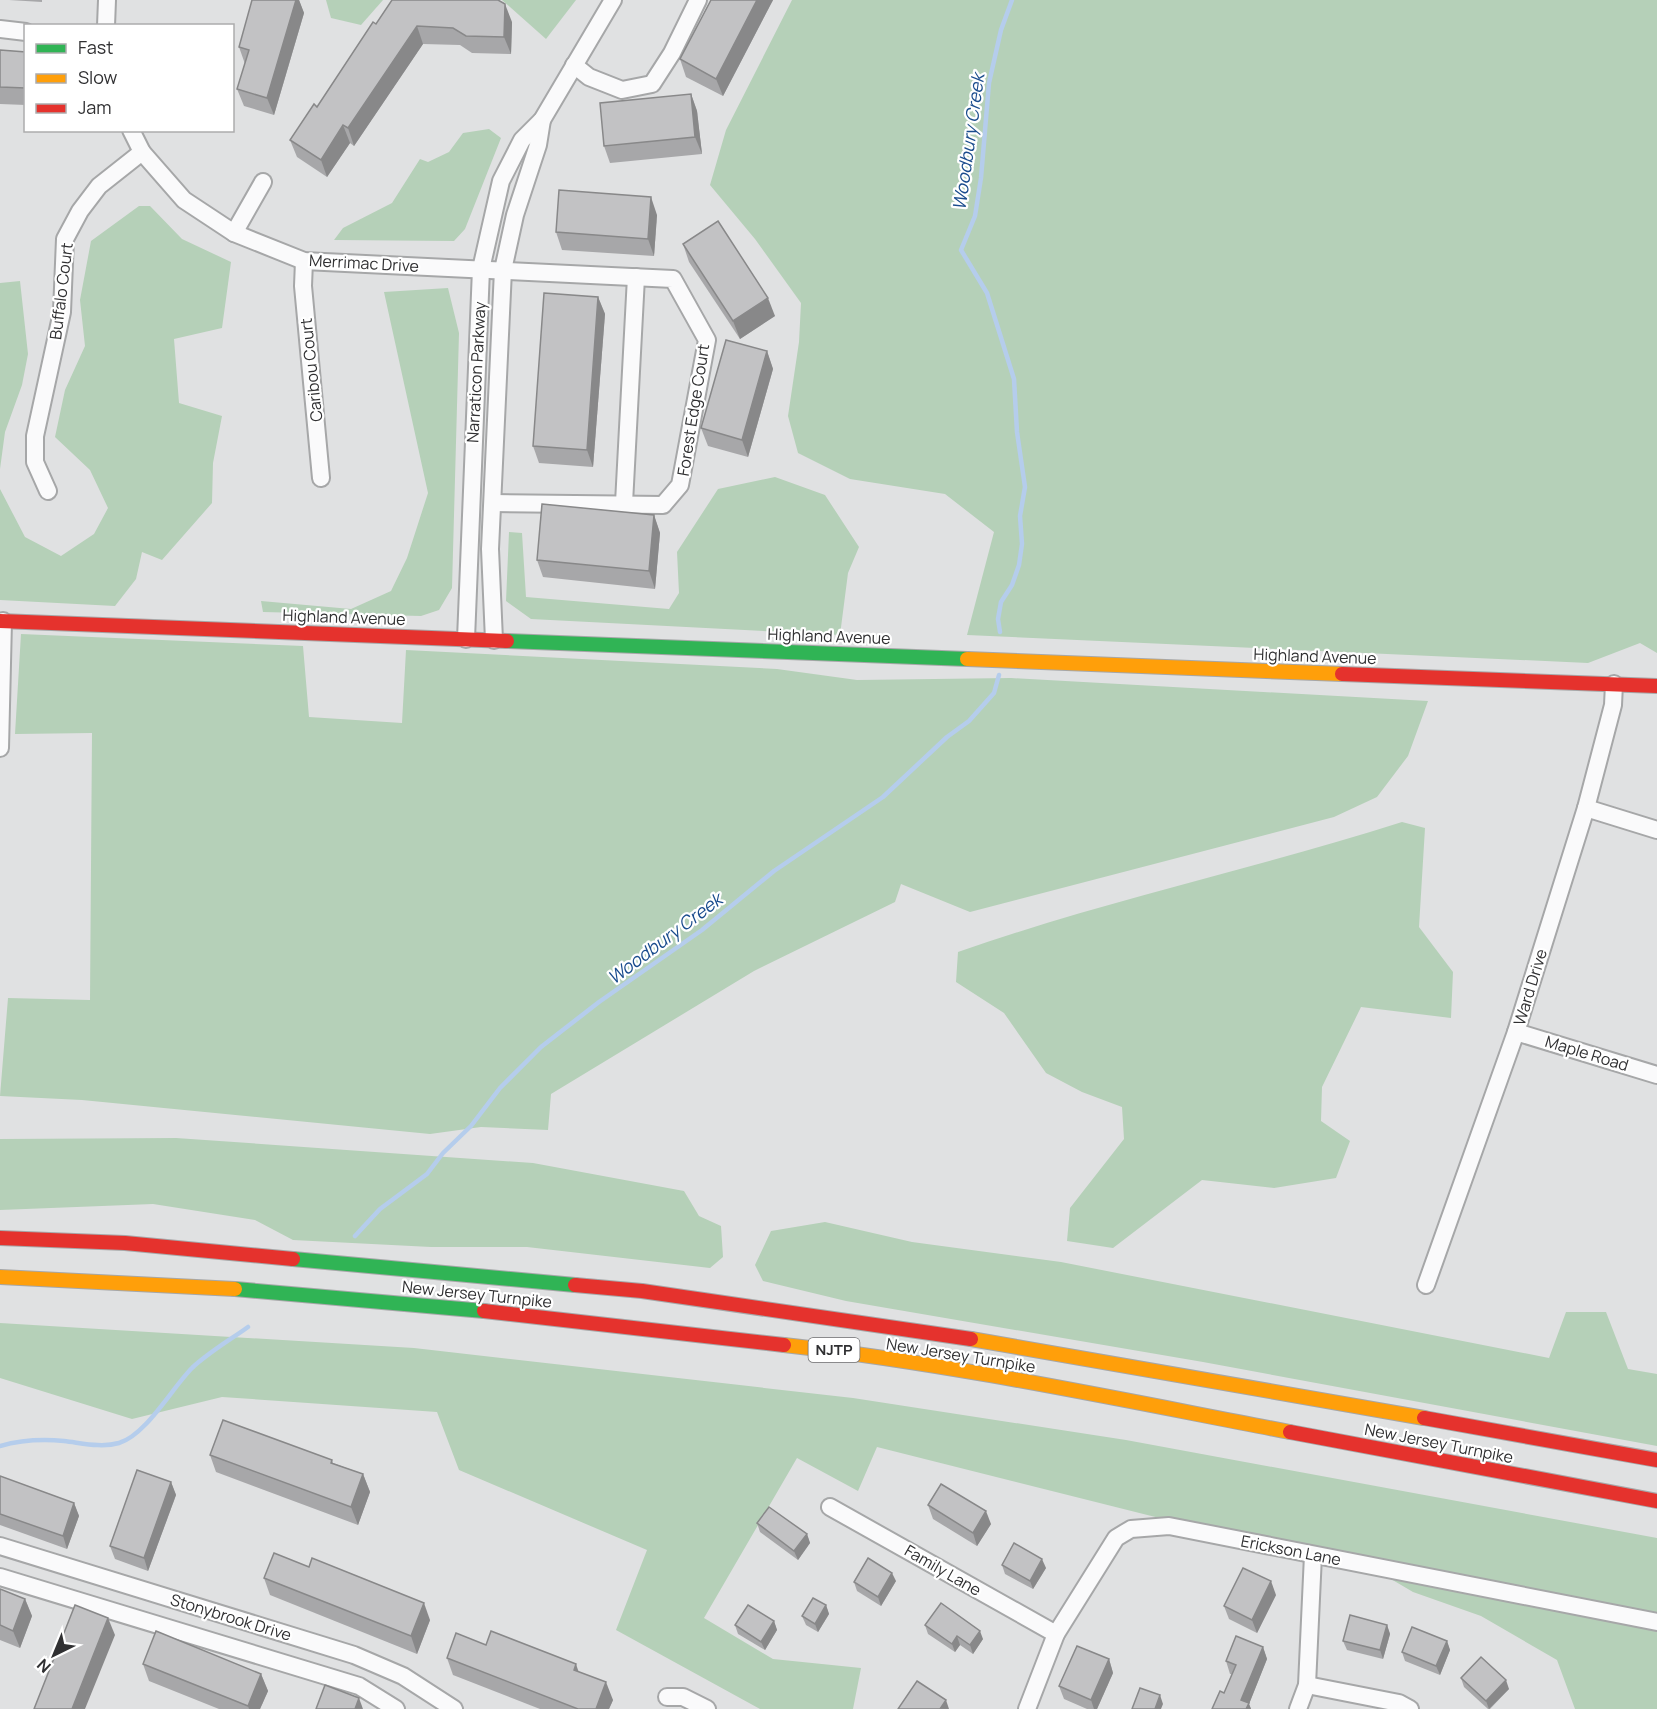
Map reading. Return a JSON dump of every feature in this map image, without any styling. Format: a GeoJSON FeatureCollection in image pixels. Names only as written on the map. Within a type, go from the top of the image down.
{"type":"FeatureCollection","features":[{"type":"Feature","properties":{"kind":"main road","name":"Highland Avenue"},"geometry":{"type":"LineString","coordinates":[[1,621],[1657,686]]}},
{"type":"Feature","properties":{"kind":"main road","name":"New Jersey Turnpike"},"geometry":{"type":"LineString","coordinates":[[0,1238],[125,1243],[642,1291],[1042,1349],[1657,1460]]}},
{"type":"Feature","properties":{"kind":"main road","name":"New Jersey Turnpike"},"geometry":{"type":"LineString","coordinates":[[0,1277],[214,1287],[499,1312],[848,1352],[1027,1382],[1657,1501]]}},
{"type":"Feature","properties":{"kind":"street"},"geometry":{"type":"LineString","coordinates":[[106,24],[107,0]]}},
{"type":"Feature","properties":{"kind":"street","name":"Narraticon Parkway"},"geometry":{"type":"LineString","coordinates":[[494,640],[490,549],[503,270],[515,215],[538,145],[542,120],[613,0]]}},
{"type":"Feature","properties":{"kind":"street"},"geometry":{"type":"LineString","coordinates":[[574,65],[589,77],[622,90],[652,84],[672,53],[698,0]]}},
{"type":"Feature","properties":{"kind":"street"},"geometry":{"type":"LineString","coordinates":[[0,29],[24,32]]}},
{"type":"Feature","properties":{"kind":"street","name":"Narraticon Parkway"},"geometry":{"type":"LineString","coordinates":[[466,639],[481,269],[501,181],[527,132],[542,120]]}},
{"type":"Feature","properties":{"kind":"street","name":"Merrimac Drive"},"geometry":{"type":"LineString","coordinates":[[132,132],[142,152],[184,200],[234,233],[304,261],[503,270]]}},
{"type":"Feature","properties":{"kind":"street","name":"Buffalo Court"},"geometry":{"type":"LineString","coordinates":[[48,491],[35,462],[35,436],[62,312],[65,238],[80,211],[99,186],[142,152]]}},
{"type":"Feature","properties":{"kind":"street"},"geometry":{"type":"LineString","coordinates":[[234,233],[263,182]]}},
{"type":"Feature","properties":{"kind":"street","name":"Caribou Court"},"geometry":{"type":"LineString","coordinates":[[304,261],[303,286],[321,478]]}},
{"type":"Feature","properties":{"kind":"street","name":"Forest Edge Court"},"geometry":{"type":"LineString","coordinates":[[493,503],[663,505],[680,485],[707,340],[673,279],[503,270]]}},
{"type":"Feature","properties":{"kind":"street"},"geometry":{"type":"LineString","coordinates":[[624,503],[636,277]]}},
{"type":"Feature","properties":{"kind":"street"},"geometry":{"type":"LineString","coordinates":[[0,748],[1,621]]}},
{"type":"Feature","properties":{"kind":"street","name":"Ward Drive"},"geometry":{"type":"LineString","coordinates":[[1426,1285],[1516,1032],[1586,808],[1613,705],[1614,684]]}},
{"type":"Feature","properties":{"kind":"street"},"geometry":{"type":"LineString","coordinates":[[1586,808],[1657,830]]}},
{"type":"Feature","properties":{"kind":"street","name":"Maple Road"},"geometry":{"type":"LineString","coordinates":[[1516,1032],[1657,1075]]}},
{"type":"Feature","properties":{"kind":"street","name":"Family Lane"},"geometry":{"type":"LineString","coordinates":[[830,1507],[1056,1634]]}},
{"type":"Feature","properties":{"kind":"street","name":"Erickson Lane"},"geometry":{"type":"LineString","coordinates":[[1027,1709],[1056,1634],[1116,1538],[1131,1529],[1169,1526],[1657,1622]]}},
{"type":"Feature","properties":{"kind":"street","name":"Stonybrook Drive"},"geometry":{"type":"LineString","coordinates":[[0,1546],[354,1655],[404,1676],[454,1709]]}},
{"type":"Feature","properties":{"kind":"street"},"geometry":{"type":"LineString","coordinates":[[1298,1709],[1307,1684],[1313,1555]]}},
{"type":"Feature","properties":{"kind":"street","name":"Stonybrook Drive"},"geometry":{"type":"LineString","coordinates":[[0,1577],[359,1686],[390,1707]]}},
{"type":"Feature","properties":{"kind":"street"},"geometry":{"type":"LineString","coordinates":[[1307,1684],[1398,1703],[1410,1709]]}},
{"type":"Feature","properties":{"kind":"street"},"geometry":{"type":"LineString","coordinates":[[667,1697],[683,1697],[707,1709]]}},
{"type":"Feature","properties":{"kind":"green space"},"geometry":{"type":"Polygon","coordinates":[[[326,0],[383,0],[361,25],[331,18],[326,0]]]}},
{"type":"Feature","properties":{"kind":"green space"},"geometry":{"type":"Polygon","coordinates":[[[502,0],[576,0],[546,39],[502,0]]]}},
{"type":"Feature","properties":{"kind":"green space"},"geometry":{"type":"Polygon","coordinates":[[[792,0],[1657,0],[1657,653],[1640,643],[1588,663],[967,635],[994,532],[945,494],[850,479],[798,453],[788,416],[799,342],[801,303],[755,239],[710,185],[726,130],[792,0]]]}},
{"type":"Feature","properties":{"kind":"green space"},"geometry":{"type":"Polygon","coordinates":[[[489,129],[501,138],[465,229],[454,241],[334,240],[343,228],[392,203],[420,159],[428,162],[449,152],[463,133],[489,129]]]}},
{"type":"Feature","properties":{"kind":"green space"},"geometry":{"type":"Polygon","coordinates":[[[139,206],[150,206],[182,239],[231,262],[222,328],[174,339],[179,403],[222,416],[213,463],[212,503],[162,560],[142,552],[136,579],[115,606],[0,600],[0,489],[25,537],[61,556],[94,534],[108,508],[90,470],[55,437],[65,390],[85,346],[80,300],[91,241],[139,206]]]}},
{"type":"Feature","properties":{"kind":"green space"},"geometry":{"type":"Polygon","coordinates":[[[20,281],[28,354],[22,385],[5,432],[0,469],[0,283],[20,281]]]}},
{"type":"Feature","properties":{"kind":"green space"},"geometry":{"type":"Polygon","coordinates":[[[448,288],[459,333],[452,588],[439,610],[421,616],[263,612],[261,601],[351,609],[391,591],[407,558],[428,493],[384,292],[448,288]]]}},
{"type":"Feature","properties":{"kind":"green space"},"geometry":{"type":"Polygon","coordinates":[[[775,477],[825,495],[859,547],[848,573],[840,635],[531,619],[506,601],[509,532],[522,533],[526,597],[669,609],[679,593],[677,552],[718,489],[775,477]]]}},
{"type":"Feature","properties":{"kind":"green space"},"geometry":{"type":"Polygon","coordinates":[[[21,634],[303,646],[309,717],[402,723],[406,650],[777,669],[857,680],[1011,678],[1428,701],[1408,756],[1377,797],[1334,817],[970,912],[901,884],[895,902],[754,971],[551,1094],[548,1130],[481,1127],[430,1134],[82,1100],[0,1096],[8,998],[90,1000],[92,733],[15,734],[21,634]]]}},
{"type":"Feature","properties":{"kind":"green space"},"geometry":{"type":"Polygon","coordinates":[[[1402,822],[1425,828],[1419,927],[1453,972],[1451,1018],[1361,1007],[1322,1087],[1321,1121],[1350,1141],[1336,1178],[1274,1188],[1202,1180],[1113,1248],[1067,1241],[1070,1208],[1124,1139],[1122,1107],[1082,1092],[1046,1073],[1004,1013],[956,982],[958,952],[1068,917],[1402,822]]]}},
{"type":"Feature","properties":{"kind":"green space"},"geometry":{"type":"Polygon","coordinates":[[[176,1138],[533,1163],[684,1191],[699,1216],[721,1226],[723,1257],[710,1268],[527,1247],[431,1247],[293,1240],[255,1220],[153,1204],[0,1210],[0,1139],[176,1138]]]}},
{"type":"Feature","properties":{"kind":"green space"},"geometry":{"type":"Polygon","coordinates":[[[825,1222],[912,1242],[1061,1262],[1549,1358],[1566,1312],[1606,1312],[1628,1369],[1657,1374],[1657,1446],[1203,1362],[846,1301],[763,1281],[755,1265],[771,1231],[825,1222]]]}},
{"type":"Feature","properties":{"kind":"green space"},"geometry":{"type":"Polygon","coordinates":[[[0,1323],[414,1348],[853,1398],[1126,1440],[1657,1538],[1657,1709],[1575,1709],[1557,1660],[1481,1616],[1413,1592],[1362,1562],[1223,1534],[877,1447],[858,1491],[797,1458],[704,1618],[773,1659],[861,1668],[853,1709],[760,1709],[616,1630],[647,1550],[459,1470],[437,1412],[222,1397],[132,1419],[0,1378],[0,1323]]]}},
{"type":"Feature","properties":{"kind":"building"},"geometry":{"type":"Polygon","coordinates":[[[252,0],[296,0],[267,98],[237,89],[249,50],[239,47],[252,0]]]}},
{"type":"Feature","properties":{"kind":"building"},"geometry":{"type":"Polygon","coordinates":[[[392,0],[498,0],[505,4],[504,37],[466,36],[453,28],[417,26],[348,128],[343,125],[321,160],[290,140],[314,104],[317,107],[373,22],[376,24],[392,0]]]}},
{"type":"Feature","properties":{"kind":"building"},"geometry":{"type":"Polygon","coordinates":[[[711,0],[757,0],[716,79],[680,59],[711,0]]]}},
{"type":"Feature","properties":{"kind":"building"},"geometry":{"type":"Polygon","coordinates":[[[0,50],[24,52],[24,88],[0,87],[0,50]]]}},
{"type":"Feature","properties":{"kind":"building"},"geometry":{"type":"Polygon","coordinates":[[[691,94],[695,137],[604,146],[600,103],[691,94]]]}},
{"type":"Feature","properties":{"kind":"building"},"geometry":{"type":"Polygon","coordinates":[[[559,190],[651,197],[648,239],[556,232],[559,190]]]}},
{"type":"Feature","properties":{"kind":"building"},"geometry":{"type":"Polygon","coordinates":[[[718,221],[768,298],[733,321],[683,244],[718,221]]]}},
{"type":"Feature","properties":{"kind":"building"},"geometry":{"type":"Polygon","coordinates":[[[544,293],[598,297],[587,450],[533,446],[544,293]]]}},
{"type":"Feature","properties":{"kind":"building"},"geometry":{"type":"Polygon","coordinates":[[[726,340],[767,351],[742,440],[701,428],[726,340]]]}},
{"type":"Feature","properties":{"kind":"building"},"geometry":{"type":"Polygon","coordinates":[[[542,504],[654,515],[649,571],[537,560],[542,504]]]}},
{"type":"Feature","properties":{"kind":"building"},"geometry":{"type":"Polygon","coordinates":[[[223,1420],[332,1460],[331,1463],[363,1474],[351,1507],[210,1455],[223,1420]]]}},
{"type":"Feature","properties":{"kind":"building"},"geometry":{"type":"Polygon","coordinates":[[[137,1470],[171,1482],[144,1558],[110,1546],[137,1470]]]}},
{"type":"Feature","properties":{"kind":"building"},"geometry":{"type":"Polygon","coordinates":[[[0,1476],[74,1503],[63,1536],[0,1514],[0,1476]]]}},
{"type":"Feature","properties":{"kind":"building"},"geometry":{"type":"Polygon","coordinates":[[[941,1484],[986,1511],[973,1533],[928,1505],[941,1484]]]}},
{"type":"Feature","properties":{"kind":"building"},"geometry":{"type":"Polygon","coordinates":[[[769,1507],[807,1534],[794,1551],[757,1523],[769,1507]]]}},
{"type":"Feature","properties":{"kind":"building"},"geometry":{"type":"Polygon","coordinates":[[[1014,1543],[1042,1559],[1030,1581],[1002,1565],[1014,1543]]]}},
{"type":"Feature","properties":{"kind":"building"},"geometry":{"type":"Polygon","coordinates":[[[274,1553],[309,1567],[312,1558],[424,1603],[411,1636],[264,1578],[274,1553]]]}},
{"type":"Feature","properties":{"kind":"building"},"geometry":{"type":"Polygon","coordinates":[[[868,1558],[892,1573],[878,1597],[854,1582],[868,1558]]]}},
{"type":"Feature","properties":{"kind":"building"},"geometry":{"type":"Polygon","coordinates":[[[1243,1568],[1271,1581],[1252,1620],[1224,1606],[1243,1568]]]}},
{"type":"Feature","properties":{"kind":"building"},"geometry":{"type":"Polygon","coordinates":[[[0,1589],[25,1599],[13,1631],[0,1625],[0,1589]]]}},
{"type":"Feature","properties":{"kind":"building"},"geometry":{"type":"Polygon","coordinates":[[[813,1598],[826,1605],[815,1624],[802,1616],[813,1598]]]}},
{"type":"Feature","properties":{"kind":"building"},"geometry":{"type":"Polygon","coordinates":[[[941,1603],[980,1631],[970,1645],[957,1636],[952,1644],[925,1625],[941,1603]]]}},
{"type":"Feature","properties":{"kind":"building"},"geometry":{"type":"Polygon","coordinates":[[[75,1605],[108,1618],[72,1709],[34,1709],[75,1605]]]}},
{"type":"Feature","properties":{"kind":"building"},"geometry":{"type":"Polygon","coordinates":[[[748,1605],[774,1621],[761,1642],[735,1625],[748,1605]]]}},
{"type":"Feature","properties":{"kind":"building"},"geometry":{"type":"Polygon","coordinates":[[[1350,1615],[1387,1625],[1380,1650],[1343,1641],[1350,1615]]]}},
{"type":"Feature","properties":{"kind":"building"},"geometry":{"type":"Polygon","coordinates":[[[1412,1627],[1447,1641],[1436,1666],[1402,1652],[1412,1627]]]}},
{"type":"Feature","properties":{"kind":"building"},"geometry":{"type":"Polygon","coordinates":[[[156,1631],[261,1674],[248,1706],[143,1664],[156,1631]]]}},
{"type":"Feature","properties":{"kind":"building"},"geometry":{"type":"Polygon","coordinates":[[[491,1631],[576,1664],[574,1670],[606,1682],[596,1709],[578,1709],[447,1658],[456,1633],[486,1645],[491,1631]]]}},
{"type":"Feature","properties":{"kind":"building"},"geometry":{"type":"Polygon","coordinates":[[[1236,1636],[1263,1647],[1241,1700],[1249,1703],[1246,1709],[1212,1709],[1220,1691],[1224,1693],[1236,1665],[1226,1661],[1236,1636]]]}},
{"type":"Feature","properties":{"kind":"building"},"geometry":{"type":"Polygon","coordinates":[[[1077,1646],[1109,1659],[1091,1700],[1059,1686],[1077,1646]]]}},
{"type":"Feature","properties":{"kind":"building"},"geometry":{"type":"Polygon","coordinates":[[[1481,1657],[1506,1680],[1486,1701],[1461,1678],[1481,1657]]]}},
{"type":"Feature","properties":{"kind":"building"},"geometry":{"type":"Polygon","coordinates":[[[917,1681],[946,1700],[940,1709],[898,1709],[917,1681]]]}},
{"type":"Feature","properties":{"kind":"building"},"geometry":{"type":"Polygon","coordinates":[[[325,1685],[359,1698],[355,1709],[316,1709],[325,1685]]]}},
{"type":"Feature","properties":{"kind":"building"},"geometry":{"type":"Polygon","coordinates":[[[1140,1688],[1160,1695],[1155,1709],[1132,1709],[1140,1688]]]}},
{"type":"Feature","properties":{"kind":"waterway","name":"Woodbury Creek"},"geometry":{"type":"LineString","coordinates":[[1000,632],[998,619],[1001,602],[1012,585],[1019,565],[1022,544],[1020,516],[1025,487],[1017,432],[1014,379],[987,293],[961,250],[975,216],[981,178],[989,83],[1001,30],[1012,0]]}},
{"type":"Feature","properties":{"kind":"waterway","name":"Woodbury Creek"},"geometry":{"type":"LineString","coordinates":[[355,1236],[380,1209],[427,1174],[443,1153],[471,1126],[500,1088],[541,1047],[599,1002],[702,930],[774,871],[883,797],[947,737],[969,721],[994,693],[999,675]]}},
{"type":"Feature","properties":{"kind":"waterway","name":"Woodbury Creek"},"geometry":{"type":"LineString","coordinates":[[0,1446],[40,1440],[91,1445],[119,1443],[139,1431],[149,1421],[192,1368],[212,1351],[248,1327]]}},
{"type":"Feature","properties":{"kind":"traffic: fast"},"geometry":{"type":"LineString","coordinates":[[507,641],[967,659]]}},
{"type":"Feature","properties":{"kind":"traffic: fast"},"geometry":{"type":"LineString","coordinates":[[293,1259],[575,1285]]}},
{"type":"Feature","properties":{"kind":"traffic: fast"},"geometry":{"type":"LineString","coordinates":[[235,1289],[484,1311]]}},
{"type":"Feature","properties":{"kind":"traffic: slow"},"geometry":{"type":"LineString","coordinates":[[967,659],[1342,674]]}},
{"type":"Feature","properties":{"kind":"traffic: slow"},"geometry":{"type":"LineString","coordinates":[[0,1277],[235,1289]]}},
{"type":"Feature","properties":{"kind":"traffic: slow"},"geometry":{"type":"LineString","coordinates":[[971,1339],[1424,1418]]}},
{"type":"Feature","properties":{"kind":"traffic: slow"},"geometry":{"type":"LineString","coordinates":[[784,1345],[975,1372],[1290,1432]]}},
{"type":"Feature","properties":{"kind":"traffic: jam"},"geometry":{"type":"LineString","coordinates":[[0,621],[507,641]]}},
{"type":"Feature","properties":{"kind":"traffic: jam"},"geometry":{"type":"LineString","coordinates":[[1342,674],[1657,686]]}},
{"type":"Feature","properties":{"kind":"traffic: jam"},"geometry":{"type":"LineString","coordinates":[[0,1238],[125,1243],[293,1259]]}},
{"type":"Feature","properties":{"kind":"traffic: jam"},"geometry":{"type":"LineString","coordinates":[[575,1285],[642,1291],[971,1339]]}},
{"type":"Feature","properties":{"kind":"traffic: jam"},"geometry":{"type":"LineString","coordinates":[[484,1311],[784,1345]]}},
{"type":"Feature","properties":{"kind":"traffic: jam"},"geometry":{"type":"LineString","coordinates":[[1424,1418],[1657,1460]]}},
{"type":"Feature","properties":{"kind":"traffic: jam"},"geometry":{"type":"LineString","coordinates":[[1290,1432],[1657,1501]]}}]}
